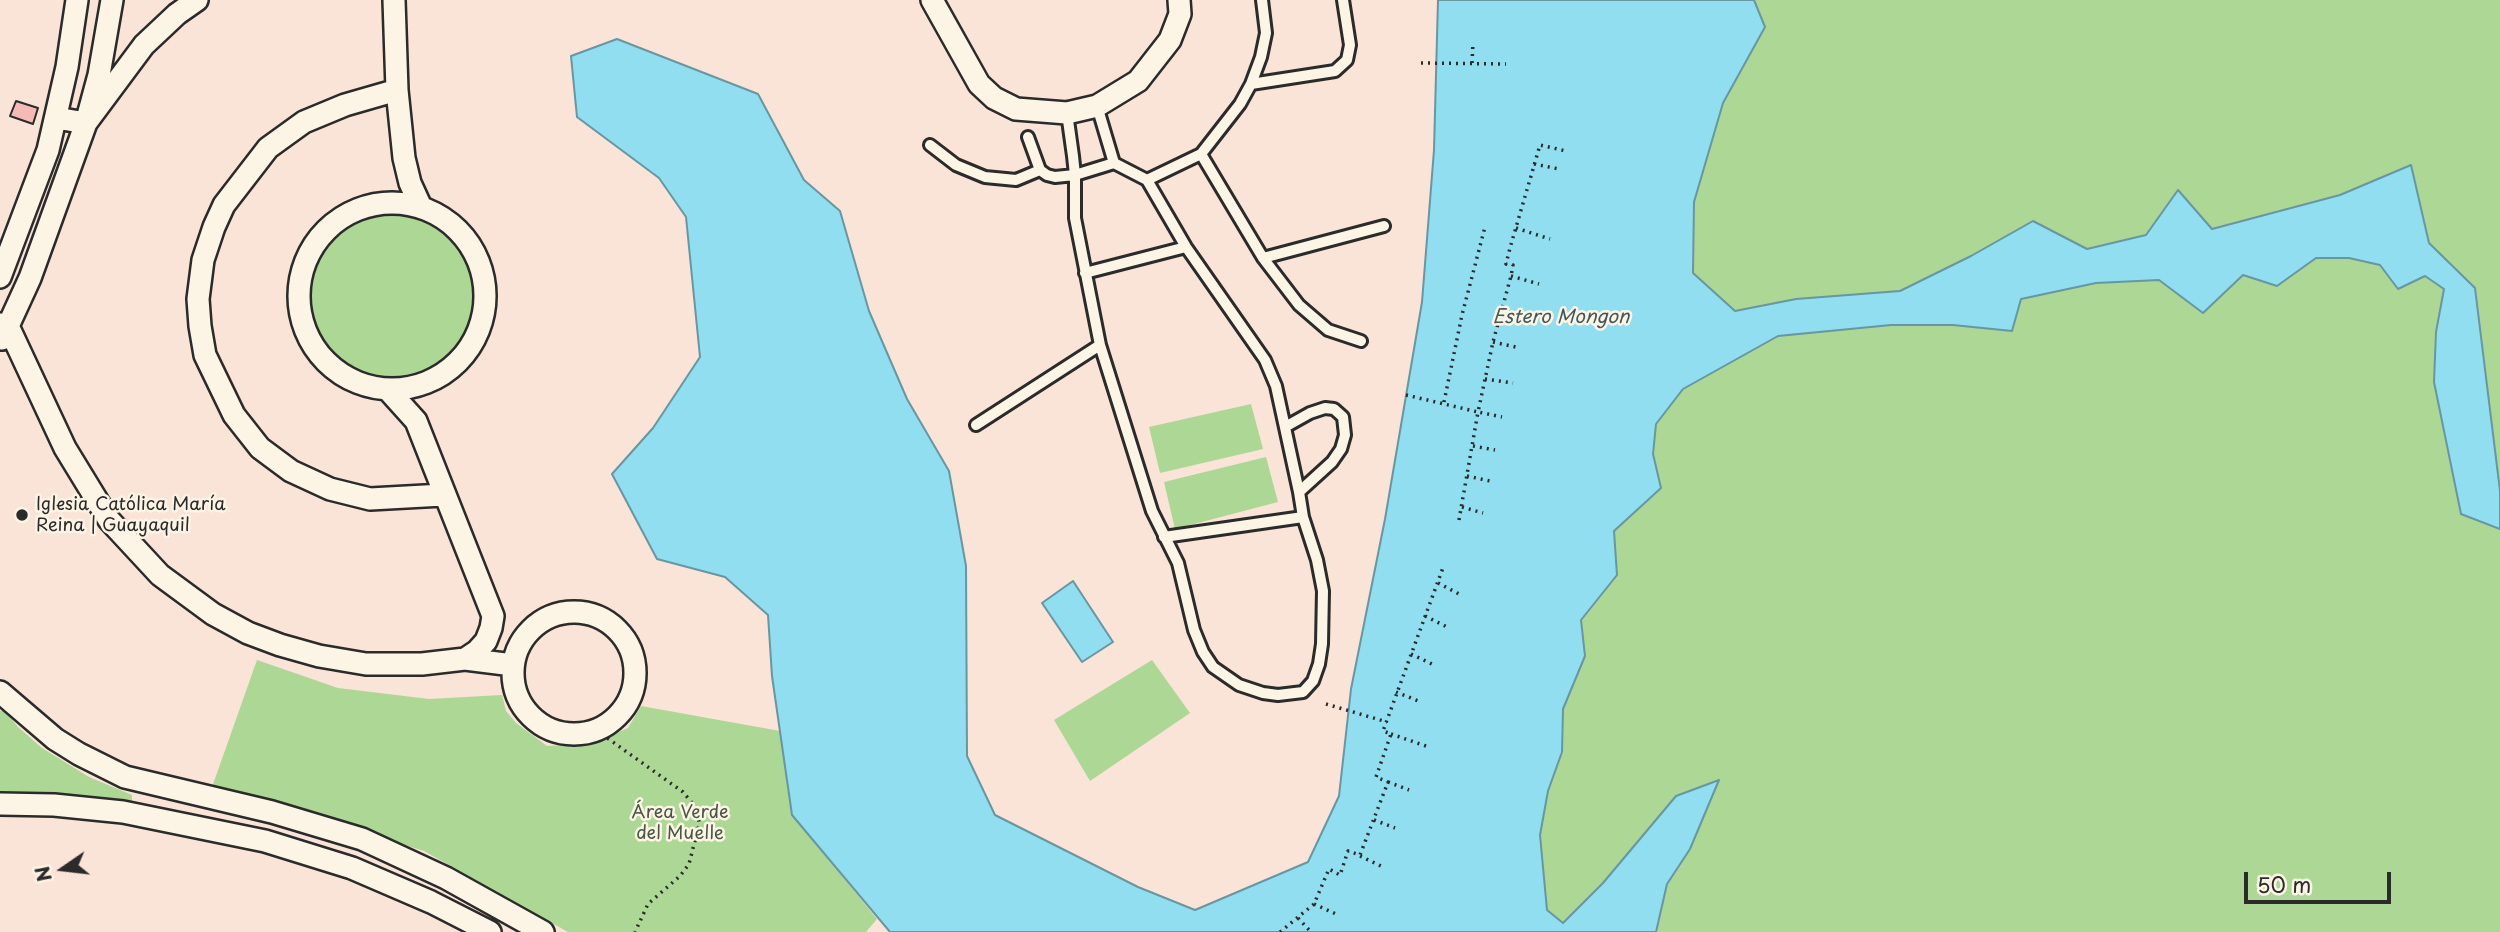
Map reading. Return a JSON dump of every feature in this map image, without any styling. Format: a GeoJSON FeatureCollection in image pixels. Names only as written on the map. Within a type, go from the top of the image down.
{"type":"FeatureCollection","features":[{"type":"Feature","properties":{"kind":"street"},"geometry":{"type":"LineString","coordinates":[[0,276],[48,150],[68,67],[77,0]]}},
{"type":"Feature","properties":{"kind":"street"},"geometry":{"type":"LineString","coordinates":[[112,0],[99,75],[86,123],[30,278],[3,332],[65,448],[102,510],[134,550],[182,593],[248,633],[279,645],[319,656],[366,664],[422,664],[466,659],[513,665]]}},
{"type":"Feature","properties":{"kind":"street"},"geometry":{"type":"LineString","coordinates":[[86,123],[144,46],[177,14],[197,0]]}},
{"type":"Feature","properties":{"kind":"street"},"geometry":{"type":"LineString","coordinates":[[394,0],[397,90],[404,158],[410,183],[421,207]]}},
{"type":"Feature","properties":{"kind":"street"},"geometry":{"type":"LineString","coordinates":[[932,0],[979,84],[993,98],[1016,109],[1067,113],[1097,106],[1138,81],[1170,40],[1179,7]]}},
{"type":"Feature","properties":{"kind":"street"},"geometry":{"type":"LineString","coordinates":[[397,90],[345,105],[304,122],[268,148],[224,205],[214,227],[203,260],[198,299],[200,326],[205,355],[234,415],[260,448],[291,471],[330,489],[370,499],[443,495]]}},
{"type":"Feature","properties":{"kind":"street"},"geometry":{"type":"LineString","coordinates":[[56,118],[86,123]]}},
{"type":"Feature","properties":{"kind":"street"},"geometry":{"type":"LineString","coordinates":[[382,202],[391,189],[404,158]]}},
{"type":"Feature","properties":{"kind":"street"},"geometry":{"type":"LineString","coordinates":[[382,202],[401,202],[421,207],[444,218],[468,241],[482,272],[485,306],[476,338],[456,366],[421,386],[378,390],[349,380],[324,361],[306,335],[298,304],[301,271],[315,242],[337,219],[366,205],[382,202]]}},
{"type":"Feature","properties":{"kind":"street"},"geometry":{"type":"LineString","coordinates":[[416,421],[421,386]]}},
{"type":"Feature","properties":{"kind":"street"},"geometry":{"type":"LineString","coordinates":[[389,391],[416,421],[493,616],[503,624],[528,631]]}},
{"type":"Feature","properties":{"kind":"street"},"geometry":{"type":"LineString","coordinates":[[563,612],[583,612],[602,618],[618,630],[629,647],[635,666],[634,686],[626,704],[613,720],[596,730],[576,734],[555,731],[537,721],[523,705],[514,686],[513,665],[518,647],[528,631],[544,619],[563,612]]}},
{"type":"Feature","properties":{"kind":"street"},"geometry":{"type":"LineString","coordinates":[[466,659],[486,640],[493,616]]}},
{"type":"Feature","properties":{"kind":"street"},"geometry":{"type":"LineString","coordinates":[[0,692],[55,739],[125,777],[272,812],[362,839],[446,878],[543,932]]}},
{"type":"Feature","properties":{"kind":"street"},"geometry":{"type":"LineString","coordinates":[[166,820],[172,788]]}},
{"type":"Feature","properties":{"kind":"street"},"geometry":{"type":"LineString","coordinates":[[0,804],[93,808],[265,841],[309,853],[410,892],[490,932]]}},
{"type":"Feature","properties":{"kind":"lane"},"geometry":{"type":"LineString","coordinates":[[1147,180],[1201,154],[1240,104],[1251,85],[1261,57],[1266,33],[1262,0]]}},
{"type":"Feature","properties":{"kind":"lane"},"geometry":{"type":"LineString","coordinates":[[1251,85],[1335,71],[1347,60],[1350,45],[1343,0]]}},
{"type":"Feature","properties":{"kind":"lane"},"geometry":{"type":"LineString","coordinates":[[1097,106],[1114,163]]}},
{"type":"Feature","properties":{"kind":"lane"},"geometry":{"type":"LineString","coordinates":[[1028,137],[1040,170],[1047,175],[1074,175],[1114,163],[1147,180],[1186,247],[1265,360],[1276,386],[1303,517],[1323,591],[1322,644],[1313,681],[1303,692],[1291,695],[1263,693],[1240,685],[1213,667],[1194,630],[1178,563],[1152,511],[1100,345],[1075,218],[1074,175],[1067,113]]}},
{"type":"Feature","properties":{"kind":"lane"},"geometry":{"type":"LineString","coordinates":[[930,145],[956,165],[985,177],[1016,180],[1040,170]]}},
{"type":"Feature","properties":{"kind":"lane"},"geometry":{"type":"LineString","coordinates":[[1201,154],[1263,258],[1299,305],[1328,330],[1361,341]]}},
{"type":"Feature","properties":{"kind":"lane"},"geometry":{"type":"LineString","coordinates":[[1263,258],[1384,226]]}},
{"type":"Feature","properties":{"kind":"lane"},"geometry":{"type":"LineString","coordinates":[[1085,273],[1186,247]]}},
{"type":"Feature","properties":{"kind":"lane"},"geometry":{"type":"LineString","coordinates":[[976,425],[1100,345]]}},
{"type":"Feature","properties":{"kind":"lane"},"geometry":{"type":"LineString","coordinates":[[1285,427],[1325,408],[1334,409],[1343,417],[1345,435],[1341,449],[1332,463],[1299,492]]}},
{"type":"Feature","properties":{"kind":"lane"},"geometry":{"type":"LineString","coordinates":[[1164,537],[1303,517]]}},
{"type":"Feature","properties":{"kind":"path"},"geometry":{"type":"LineString","coordinates":[[1472,63],[1473,43]]}},
{"type":"Feature","properties":{"kind":"path"},"geometry":{"type":"LineString","coordinates":[[1422,63],[1506,64]]}},
{"type":"Feature","properties":{"kind":"path"},"geometry":{"type":"LineString","coordinates":[[1459,520],[1485,379],[1511,276],[1513,265],[1506,264],[1534,164],[1540,145],[1566,151]]}},
{"type":"Feature","properties":{"kind":"path"},"geometry":{"type":"LineString","coordinates":[[1534,164],[1559,169]]}},
{"type":"Feature","properties":{"kind":"path"},"geometry":{"type":"LineString","coordinates":[[1444,403],[1462,315],[1485,227]]}},
{"type":"Feature","properties":{"kind":"path"},"geometry":{"type":"LineString","coordinates":[[1516,228],[1550,239]]}},
{"type":"Feature","properties":{"kind":"path"},"geometry":{"type":"LineString","coordinates":[[1511,276],[1539,284]]}},
{"type":"Feature","properties":{"kind":"path"},"geometry":{"type":"LineString","coordinates":[[1502,310],[1523,317]]}},
{"type":"Feature","properties":{"kind":"path"},"geometry":{"type":"LineString","coordinates":[[1493,342],[1520,348]]}},
{"type":"Feature","properties":{"kind":"path"},"geometry":{"type":"LineString","coordinates":[[1485,379],[1513,383]]}},
{"type":"Feature","properties":{"kind":"path"},"geometry":{"type":"LineString","coordinates":[[1406,395],[1502,417]]}},
{"type":"Feature","properties":{"kind":"path"},"geometry":{"type":"LineString","coordinates":[[1472,445],[1495,450]]}},
{"type":"Feature","properties":{"kind":"path"},"geometry":{"type":"LineString","coordinates":[[1467,476],[1490,481]]}},
{"type":"Feature","properties":{"kind":"path"},"geometry":{"type":"LineString","coordinates":[[1462,506],[1483,513]]}},
{"type":"Feature","properties":{"kind":"path"},"geometry":{"type":"LineString","coordinates":[[1426,747],[1383,731],[1444,565]]}},
{"type":"Feature","properties":{"kind":"path"},"geometry":{"type":"LineString","coordinates":[[1438,583],[1461,595]]}},
{"type":"Feature","properties":{"kind":"path"},"geometry":{"type":"LineString","coordinates":[[1425,616],[1447,627]]}},
{"type":"Feature","properties":{"kind":"path"},"geometry":{"type":"LineString","coordinates":[[1411,654],[1434,665]]}},
{"type":"Feature","properties":{"kind":"path"},"geometry":{"type":"LineString","coordinates":[[1396,692],[1421,702]]}},
{"type":"Feature","properties":{"kind":"path"},"geometry":{"type":"LineString","coordinates":[[1326,704],[1387,722]]}},
{"type":"Feature","properties":{"kind":"path"},"geometry":{"type":"LineString","coordinates":[[596,730],[673,785],[691,800],[698,810],[699,825],[689,863],[680,876],[648,904],[635,932]]}},
{"type":"Feature","properties":{"kind":"path"},"geometry":{"type":"LineString","coordinates":[[1391,734],[1376,777],[1409,790]]}},
{"type":"Feature","properties":{"kind":"path"},"geometry":{"type":"LineString","coordinates":[[1360,855],[1388,782]]}},
{"type":"Feature","properties":{"kind":"path"},"geometry":{"type":"LineString","coordinates":[[1374,820],[1395,828]]}},
{"type":"Feature","properties":{"kind":"path"},"geometry":{"type":"LineString","coordinates":[[1281,932],[1314,904],[1329,869],[1340,875],[1348,851],[1383,867]]}},
{"type":"Feature","properties":{"kind":"path"},"geometry":{"type":"LineString","coordinates":[[1314,904],[1336,914]]}},
{"type":"Feature","properties":{"kind":"path"},"geometry":{"type":"LineString","coordinates":[[1298,918],[1311,932]]}},
{"type":"Feature","properties":{"kind":"green space"},"geometry":{"type":"Polygon","coordinates":[[[1754,0],[2500,0],[2500,491],[2475,288],[2429,243],[2411,166],[2340,195],[2212,229],[2178,190],[2146,235],[2087,250],[2033,221],[1900,291],[1796,299],[1735,311],[1693,273],[1694,202],[1723,103],[1765,28],[1754,0]]]}},
{"type":"Feature","properties":{"kind":"green space"},"geometry":{"type":"Polygon","coordinates":[[[392,203],[428,210],[458,230],[478,260],[485,296],[478,332],[458,362],[428,382],[392,389],[356,382],[326,362],[306,332],[299,296],[306,260],[326,230],[356,210],[392,203]]]}},
{"type":"Feature","properties":{"kind":"green space"},"geometry":{"type":"Polygon","coordinates":[[[2316,258],[2349,258],[2380,265],[2398,289],[2425,275],[2444,289],[2436,332],[2447,448],[2461,514],[2500,529],[2500,932],[1656,932],[1667,884],[1690,849],[1718,781],[1562,923],[1547,910],[1540,835],[1548,791],[1562,752],[1563,709],[1585,656],[1581,620],[1617,575],[1614,531],[1661,488],[1653,454],[1656,425],[1683,389],[1778,336],[1891,325],[1953,325],[2012,331],[2021,299],[2096,283],[2159,280],[2203,312],[2243,275],[2277,285],[2316,258]]]}},
{"type":"Feature","properties":{"kind":"green space"},"geometry":{"type":"Polygon","coordinates":[[[1251,404],[1263,449],[1160,473],[1149,427],[1251,404]]]}},
{"type":"Feature","properties":{"kind":"green space"},"geometry":{"type":"Polygon","coordinates":[[[1266,457],[1278,502],[1175,529],[1164,482],[1266,457]]]}},
{"type":"Feature","properties":{"kind":"green space","name":"Área Verde del Muelle"},"geometry":{"type":"Polygon","coordinates":[[[257,660],[338,688],[429,699],[502,695],[506,711],[516,723],[547,746],[593,743],[628,728],[641,706],[780,731],[792,815],[877,919],[866,932],[568,932],[424,851],[211,790],[257,660]]]}},
{"type":"Feature","properties":{"kind":"green space"},"geometry":{"type":"Polygon","coordinates":[[[1152,660],[1190,713],[1090,781],[1054,720],[1152,660]]]}},
{"type":"Feature","properties":{"kind":"green space"},"geometry":{"type":"Polygon","coordinates":[[[4,710],[18,727],[42,748],[89,777],[132,795],[132,801],[0,792],[0,711],[4,710]]]}},
{"type":"Feature","properties":{"kind":"water","name":"Estero Mongon"},"geometry":{"type":"Polygon","coordinates":[[[1438,0],[1754,0],[1765,27],[1723,103],[1694,202],[1693,273],[1735,311],[1796,299],[1900,291],[2033,221],[2087,249],[2146,235],[2178,190],[2212,229],[2340,195],[2411,165],[2429,243],[2475,288],[2500,491],[2500,529],[2461,514],[2434,382],[2436,332],[2444,289],[2425,276],[2398,289],[2380,265],[2349,258],[2316,258],[2277,286],[2243,275],[2203,313],[2159,280],[2096,283],[2021,299],[2012,331],[1953,325],[1891,325],[1778,336],[1683,389],[1656,424],[1653,454],[1661,488],[1614,531],[1617,575],[1581,620],[1585,656],[1563,709],[1562,752],[1548,791],[1540,835],[1547,910],[1563,923],[1603,883],[1676,796],[1719,780],[1690,849],[1667,884],[1656,932],[890,932],[792,815],[772,676],[768,615],[725,577],[657,559],[612,474],[653,428],[700,357],[686,217],[659,178],[577,117],[571,56],[617,39],[758,94],[804,180],[840,211],[869,311],[907,399],[949,471],[966,566],[967,756],[995,815],[1138,887],[1195,910],[1308,862],[1339,796],[1351,689],[1385,519],[1422,302],[1434,150],[1438,0]]]}},
{"type":"Feature","properties":{"kind":"water"},"geometry":{"type":"Polygon","coordinates":[[[1073,581],[1113,642],[1082,662],[1042,603],[1073,581]]]}},
{"type":"Feature","properties":{"kind":"building"},"geometry":{"type":"Polygon","coordinates":[[[16,101],[38,108],[33,124],[10,116],[16,101]]]}},
{"type":"Feature","properties":{"kind":"place","name":"Iglesia Católica María Reina | Guayaquil"},"geometry":{"type":"Point","coordinates":[22,515]}}]}
